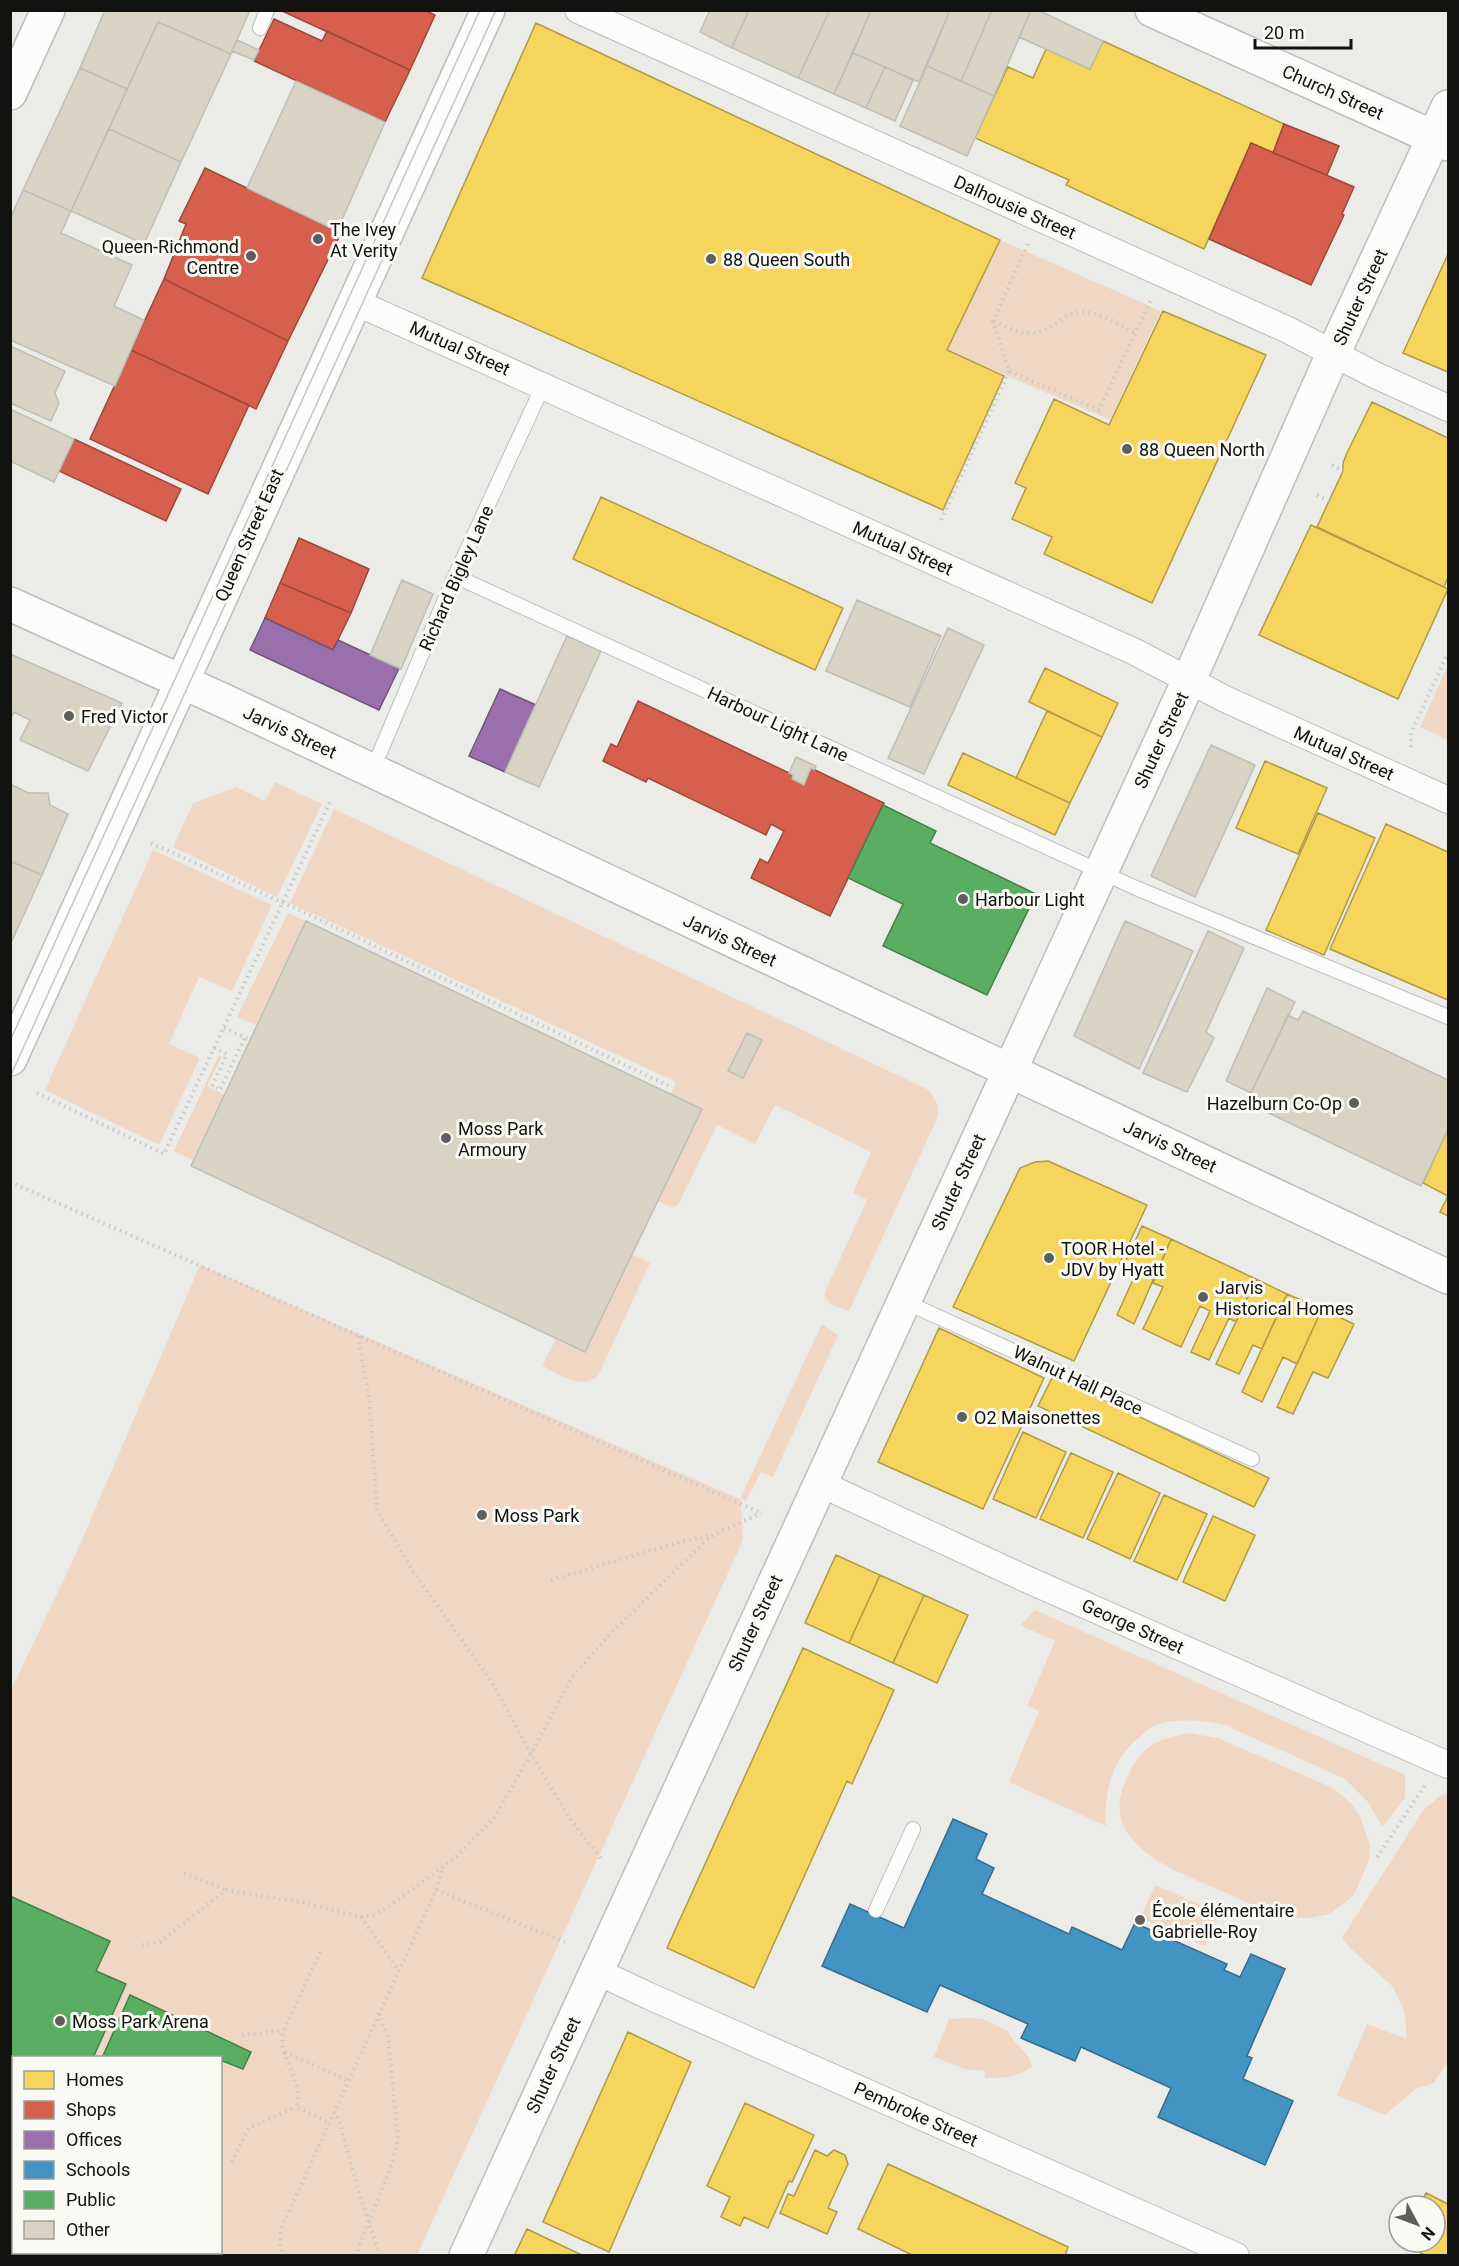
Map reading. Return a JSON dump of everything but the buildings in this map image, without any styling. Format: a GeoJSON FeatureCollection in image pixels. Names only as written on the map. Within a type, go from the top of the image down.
{"type":"FeatureCollection","features":[{"type":"Feature","properties":{"kind":"main road"},"geometry":{"type":"LineString","coordinates":[[10,93],[48,10]]}},
{"type":"Feature","properties":{"kind":"main road","name":"Queen Street East"},"geometry":{"type":"LineString","coordinates":[[10,1059],[488,10]]}},
{"type":"Feature","properties":{"kind":"main road","name":"Church Street"},"geometry":{"type":"LineString","coordinates":[[1152,10],[1441,140]]}},
{"type":"Feature","properties":{"kind":"main road","name":"Shuter Street"},"geometry":{"type":"LineString","coordinates":[[466,2256],[1189,680],[1334,354],[1441,140],[1449,107]]}},
{"type":"Feature","properties":{"kind":"main road","name":"Jarvis Street"},"geometry":{"type":"LineString","coordinates":[[10,604],[182,681],[1449,1277]]}},
{"type":"Feature","properties":{"kind":"street","name":"Dalhousie Street"},"geometry":{"type":"LineString","coordinates":[[578,10],[1288,330],[1449,408]]}},
{"type":"Feature","properties":{"kind":"street","name":"Mutual Street"},"geometry":{"type":"LineString","coordinates":[[355,302],[1133,651],[1226,699],[1449,800]]}},
{"type":"Feature","properties":{"kind":"street","name":"George Street"},"geometry":{"type":"LineString","coordinates":[[819,1483],[1439,1772]]}},
{"type":"Feature","properties":{"kind":"street","name":"Pembroke Street"},"geometry":{"type":"LineString","coordinates":[[596,1971],[1222,2253]]}},
{"type":"Feature","properties":{"kind":"lane"},"geometry":{"type":"LineString","coordinates":[[260,28],[267,10]]}},
{"type":"Feature","properties":{"kind":"lane","name":"Richard Bigley Lane"},"geometry":{"type":"LineString","coordinates":[[372,771],[455,576],[543,386]]}},
{"type":"Feature","properties":{"kind":"lane","name":"Harbour Light Lane"},"geometry":{"type":"LineString","coordinates":[[455,576],[1101,872],[1449,1017]]}},
{"type":"Feature","properties":{"kind":"lane","name":"Walnut Hall Place"},"geometry":{"type":"LineString","coordinates":[[903,1301],[1252,1459]]}},
{"type":"Feature","properties":{"kind":"lane"},"geometry":{"type":"LineString","coordinates":[[876,1910],[913,1828]]}},
{"type":"Feature","properties":{"kind":"path"},"geometry":{"type":"LineString","coordinates":[[941,520],[1010,371],[993,321],[1029,242]]}},
{"type":"Feature","properties":{"kind":"path"},"geometry":{"type":"LineString","coordinates":[[1010,371],[1099,410],[1153,297]]}},
{"type":"Feature","properties":{"kind":"path"},"geometry":{"type":"LineString","coordinates":[[993,321],[1019,332],[1033,334],[1048,329],[1064,317],[1076,312],[1090,312],[1135,333]]}},
{"type":"Feature","properties":{"kind":"path"},"geometry":{"type":"LineString","coordinates":[[1332,465],[1343,471]]}},
{"type":"Feature","properties":{"kind":"path"},"geometry":{"type":"LineString","coordinates":[[1317,495],[1329,501]]}},
{"type":"Feature","properties":{"kind":"path"},"geometry":{"type":"LineString","coordinates":[[1411,747],[1411,734],[1449,653]]}},
{"type":"Feature","properties":{"kind":"path"},"geometry":{"type":"LineString","coordinates":[[37,1093],[164,1154],[331,800]]}},
{"type":"Feature","properties":{"kind":"path"},"geometry":{"type":"LineString","coordinates":[[151,843],[669,1086]]}},
{"type":"Feature","properties":{"kind":"path"},"geometry":{"type":"LineString","coordinates":[[224,1028],[250,1040]]}},
{"type":"Feature","properties":{"kind":"path"},"geometry":{"type":"LineString","coordinates":[[214,1048],[227,1054],[212,1086],[220,1090],[245,1037]]}},
{"type":"Feature","properties":{"kind":"path"},"geometry":{"type":"LineString","coordinates":[[10,1182],[761,1513],[711,1536],[683,1541],[551,1580]]}},
{"type":"Feature","properties":{"kind":"path"},"geometry":{"type":"LineString","coordinates":[[359,1336],[369,1397],[377,1510],[413,1571],[493,1684],[570,1819],[603,1861]]}},
{"type":"Feature","properties":{"kind":"path"},"geometry":{"type":"LineString","coordinates":[[184,1873],[226,1890],[306,1903],[361,1917],[373,1915],[387,1908],[443,1867],[477,1837],[494,1818],[572,1677],[611,1633],[711,1536]]}},
{"type":"Feature","properties":{"kind":"path"},"geometry":{"type":"LineString","coordinates":[[1377,1857],[1439,1772]]}},
{"type":"Feature","properties":{"kind":"path"},"geometry":{"type":"LineString","coordinates":[[286,2256],[280,2247],[280,2232],[347,2080],[436,1890],[443,1867]]}},
{"type":"Feature","properties":{"kind":"path"},"geometry":{"type":"LineString","coordinates":[[142,1945],[160,1942],[226,1890]]}},
{"type":"Feature","properties":{"kind":"path"},"geometry":{"type":"LineString","coordinates":[[436,1890],[565,1942]]}},
{"type":"Feature","properties":{"kind":"path"},"geometry":{"type":"LineString","coordinates":[[361,1917],[398,1970]]}},
{"type":"Feature","properties":{"kind":"path"},"geometry":{"type":"LineString","coordinates":[[231,2162],[248,2128],[296,2107],[300,2096],[281,2038],[320,1952]]}},
{"type":"Feature","properties":{"kind":"path"},"geometry":{"type":"LineString","coordinates":[[355,2256],[390,2170],[398,2139],[388,2036],[378,2013]]}},
{"type":"Feature","properties":{"kind":"path"},"geometry":{"type":"LineString","coordinates":[[242,2035],[284,2030]]}},
{"type":"Feature","properties":{"kind":"path"},"geometry":{"type":"LineString","coordinates":[[284,2051],[347,2080]]}},
{"type":"Feature","properties":{"kind":"path"},"geometry":{"type":"LineString","coordinates":[[296,2107],[328,2122]]}},
{"type":"Feature","properties":{"kind":"path"},"geometry":{"type":"LineString","coordinates":[[333,2112],[339,2120],[380,2256]]}},
{"type":"Feature","properties":{"kind":"shaded area"},"geometry":{"type":"Polygon","coordinates":[[[1000,240],[1161,311],[1110,420],[947,350],[1000,240]]]}},
{"type":"Feature","properties":{"kind":"shaded area"},"geometry":{"type":"Polygon","coordinates":[[[1448,665],[1448,740],[1420,727],[1448,665]]]}},
{"type":"Feature","properties":{"kind":"shaded area"},"geometry":{"type":"Polygon","coordinates":[[[275,782],[322,804],[277,897],[173,847],[193,803],[237,787],[265,801],[275,782]]]}},
{"type":"Feature","properties":{"kind":"shaded area"},"geometry":{"type":"Polygon","coordinates":[[[334,809],[927,1089],[937,1104],[936,1121],[849,1311],[830,1304],[824,1294],[867,1200],[853,1193],[871,1152],[775,1105],[755,1144],[717,1125],[678,1205],[672,1208],[657,1201],[702,1109],[671,1094],[676,1082],[290,903],[334,809]],[[747,1033],[729,1070],[743,1078],[762,1040],[747,1033]]]}},
{"type":"Feature","properties":{"kind":"shaded area"},"geometry":{"type":"Polygon","coordinates":[[[153,850],[272,905],[232,991],[199,977],[169,1044],[200,1058],[159,1145],[45,1090],[153,850]]]}},
{"type":"Feature","properties":{"kind":"shaded area"},"geometry":{"type":"Polygon","coordinates":[[[288,913],[306,921],[257,1026],[237,1017],[288,913]]]}},
{"type":"Feature","properties":{"kind":"shaded area"},"geometry":{"type":"Polygon","coordinates":[[[219,1055],[222,1056],[207,1086],[224,1095],[193,1160],[174,1151],[219,1055]]]}},
{"type":"Feature","properties":{"kind":"shaded area"},"geometry":{"type":"Polygon","coordinates":[[[632,1254],[650,1263],[598,1376],[584,1382],[570,1380],[542,1366],[556,1339],[584,1352],[632,1254]]]}},
{"type":"Feature","properties":{"kind":"shaded area","name":"Moss Park"},"geometry":{"type":"Polygon","coordinates":[[[200,1265],[740,1499],[822,1324],[838,1335],[773,1477],[761,1472],[746,1501],[741,1499],[743,1540],[417,2255],[46,2256],[41,2254],[222,2254],[222,2056],[12,2056],[11,2240],[11,1690],[75,1556],[200,1265]]]}},
{"type":"Feature","properties":{"kind":"shaded area"},"geometry":{"type":"Polygon","coordinates":[[[1035,1610],[1405,1775],[1405,1798],[1382,1827],[1368,1802],[1345,1779],[1225,1725],[1190,1720],[1172,1721],[1148,1729],[1123,1754],[1109,1788],[1106,1826],[1009,1782],[1039,1711],[1027,1706],[1055,1641],[1020,1625],[1035,1610]]]}},
{"type":"Feature","properties":{"kind":"shaded area"},"geometry":{"type":"Polygon","coordinates":[[[1188,1733],[1218,1738],[1333,1788],[1351,1803],[1360,1817],[1370,1845],[1369,1860],[1354,1895],[1330,1914],[1309,1918],[1288,1918],[1178,1872],[1143,1850],[1130,1836],[1121,1820],[1120,1802],[1126,1780],[1138,1759],[1150,1746],[1188,1733]]]}},
{"type":"Feature","properties":{"kind":"shaded area"},"geometry":{"type":"Polygon","coordinates":[[[1444,1793],[1448,1795],[1448,2061],[1434,2083],[1415,2089],[1385,2115],[1337,2095],[1367,2024],[1407,2039],[1404,2011],[1393,1987],[1342,1938],[1424,1809],[1444,1793]]]}},
{"type":"Feature","properties":{"kind":"shaded area"},"geometry":{"type":"Polygon","coordinates":[[[1155,1885],[1219,1913],[1205,1946],[1140,1918],[1155,1885]]]}},
{"type":"Feature","properties":{"kind":"shaded area"},"geometry":{"type":"Polygon","coordinates":[[[949,2019],[982,2019],[1008,2031],[1028,2056],[1032,2066],[1015,2075],[985,2078],[985,2071],[965,2069],[934,2057],[949,2019]]]}},
{"type":"Feature","properties":{"kind":"tram line"},"geometry":{"type":"LineString","coordinates":[[10,1041],[480,10]]}},
{"type":"Feature","properties":{"kind":"tram line"},"geometry":{"type":"LineString","coordinates":[[10,1077],[496,10]]}},
{"type":"Feature","properties":{"kind":"place","name":"The Ivey At Verity"},"geometry":{"type":"Point","coordinates":[318,239]}},
{"type":"Feature","properties":{"kind":"place","name":"Queen-Richmond Centre"},"geometry":{"type":"Point","coordinates":[251,256]}},
{"type":"Feature","properties":{"kind":"place","name":"88 Queen South"},"geometry":{"type":"Point","coordinates":[711,259]}},
{"type":"Feature","properties":{"kind":"place","name":"88 Queen North"},"geometry":{"type":"Point","coordinates":[1127,449]}},
{"type":"Feature","properties":{"kind":"place","name":"Fred Victor"},"geometry":{"type":"Point","coordinates":[69,716]}},
{"type":"Feature","properties":{"kind":"place","name":"Harbour Light"},"geometry":{"type":"Point","coordinates":[963,899]}},
{"type":"Feature","properties":{"kind":"place","name":"Hazelburn Co-Op"},"geometry":{"type":"Point","coordinates":[1354,1103]}},
{"type":"Feature","properties":{"kind":"place","name":"Moss Park Armoury"},"geometry":{"type":"Point","coordinates":[446,1138]}},
{"type":"Feature","properties":{"kind":"place","name":"TOOR Hotel - JDV by Hyatt"},"geometry":{"type":"Point","coordinates":[1049,1258]}},
{"type":"Feature","properties":{"kind":"place","name":"Jarvis Historical Homes"},"geometry":{"type":"Point","coordinates":[1203,1297]}},
{"type":"Feature","properties":{"kind":"place","name":"O2 Maisonettes"},"geometry":{"type":"Point","coordinates":[962,1417]}},
{"type":"Feature","properties":{"kind":"place","name":"Moss Park"},"geometry":{"type":"Point","coordinates":[482,1515]}},
{"type":"Feature","properties":{"kind":"place","name":"École élémentaire Gabrielle-Roy"},"geometry":{"type":"Point","coordinates":[1140,1920]}},
{"type":"Feature","properties":{"kind":"place","name":"Moss Park Arena"},"geometry":{"type":"Point","coordinates":[60,2021]}}]}
